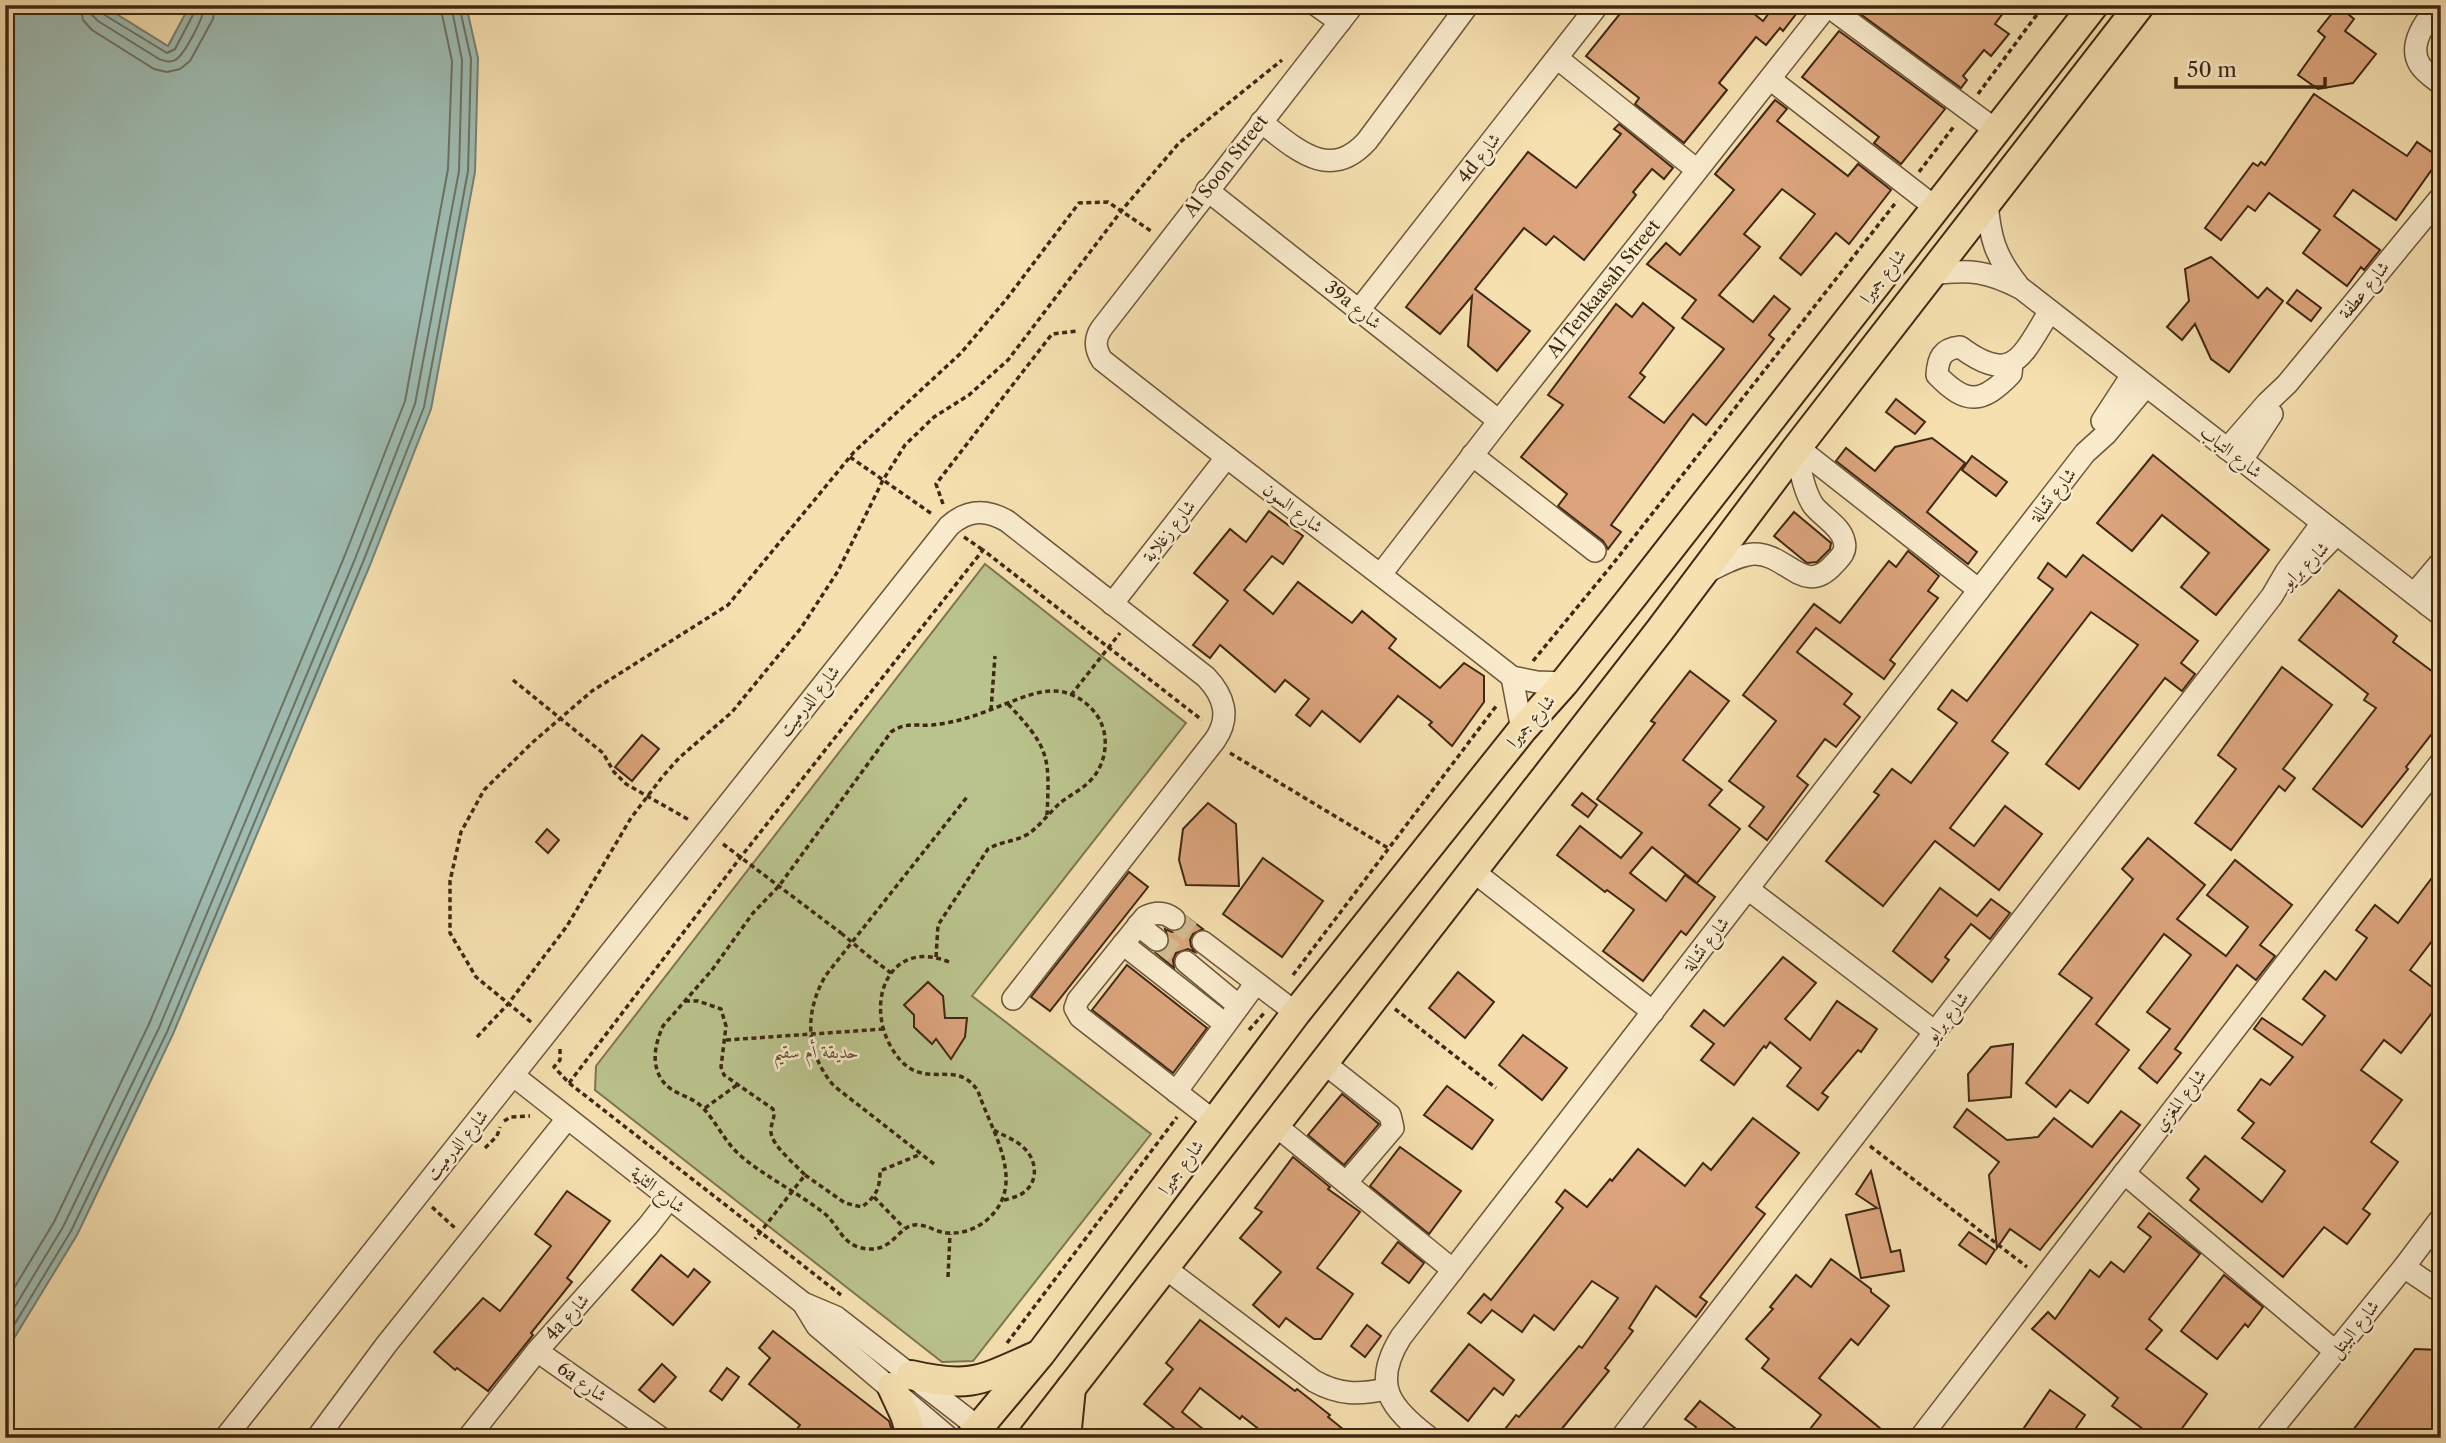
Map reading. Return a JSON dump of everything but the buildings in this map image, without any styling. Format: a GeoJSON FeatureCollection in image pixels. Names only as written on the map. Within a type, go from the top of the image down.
{"type":"FeatureCollection","features":[{"type":"Feature","properties":{"kind":"main road","name":"شارع جميرا"},"geometry":{"type":"LineString","coordinates":[[980,1434],[1296,1013],[1521,730],[1564,683],[2094,5]]}},
{"type":"Feature","properties":{"kind":"main road"},"geometry":{"type":"LineString","coordinates":[[1032,1438],[1660,630],[1796,448],[2140,5]]}},
{"type":"Feature","properties":{"kind":"main road"},"geometry":{"type":"LineString","coordinates":[[912,1438],[905,1415],[901,1381],[976,1381],[1041,1353]]}},
{"type":"Feature","properties":{"kind":"main road"},"geometry":{"type":"LineString","coordinates":[[1066,1438],[1071,1388]]}},
{"type":"Feature","properties":{"kind":"street"},"geometry":{"type":"LineString","coordinates":[[1316,5],[1346,14]]}},
{"type":"Feature","properties":{"kind":"street"},"geometry":{"type":"LineString","coordinates":[[1261,122],[1306,155],[1316,159],[1339,160],[1350,156],[1367,141],[1468,5]]}},
{"type":"Feature","properties":{"kind":"street","name":"4d شارع"},"geometry":{"type":"LineString","coordinates":[[1359,310],[1598,5]]}},
{"type":"Feature","properties":{"kind":"street"},"geometry":{"type":"LineString","coordinates":[[1828,5],[1997,131]]}},
{"type":"Feature","properties":{"kind":"street","name":"Al Tenkaasah Street"},"geometry":{"type":"LineString","coordinates":[[1381,574],[1828,5]]}},
{"type":"Feature","properties":{"kind":"street"},"geometry":{"type":"LineString","coordinates":[[2439,5],[2420,30],[2417,57],[2422,68],[2441,84]]}},
{"type":"Feature","properties":{"kind":"street","name":"Al Soon Street"},"geometry":{"type":"LineString","coordinates":[[1101,329],[1346,14]]}},
{"type":"Feature","properties":{"kind":"street"},"geometry":{"type":"LineString","coordinates":[[1557,58],[1698,170]]}},
{"type":"Feature","properties":{"kind":"street"},"geometry":{"type":"LineString","coordinates":[[1770,79],[1936,208]]}},
{"type":"Feature","properties":{"kind":"street","name":"39a شارع"},"geometry":{"type":"LineString","coordinates":[[1207,190],[1499,421]]}},
{"type":"Feature","properties":{"kind":"street","name":"شارع عطفة"},"geometry":{"type":"LineString","coordinates":[[2234,454],[2275,409],[2287,384],[2441,197]]}},
{"type":"Feature","properties":{"kind":"street","name":"شارع التباب"},"geometry":{"type":"LineString","coordinates":[[1987,202],[1994,249],[2022,289]]}},
{"type":"Feature","properties":{"kind":"street","name":"شارع التباب"},"geometry":{"type":"LineString","coordinates":[[1932,274],[1958,270],[1979,271],[1999,277],[2022,289],[2427,605]]}},
{"type":"Feature","properties":{"kind":"street"},"geometry":{"type":"LineString","coordinates":[[2012,363],[2022,354],[2050,311]]}},
{"type":"Feature","properties":{"kind":"street","name":"شارع السون"},"geometry":{"type":"LineString","coordinates":[[1101,329],[1095,345],[1102,360],[1515,678]]}},
{"type":"Feature","properties":{"kind":"street","name":"شارع تشالة"},"geometry":{"type":"LineString","coordinates":[[1386,1389],[1387,1369],[1395,1347],[2085,453],[2106,434],[2139,381]]}},
{"type":"Feature","properties":{"kind":"street"},"geometry":{"type":"LineString","coordinates":[[1699,575],[1754,554],[1771,556],[1801,575],[1814,578],[1826,573],[1842,555],[1845,545],[1842,535],[1821,515],[1810,499],[1796,448]]}},
{"type":"Feature","properties":{"kind":"street"},"geometry":{"type":"LineString","coordinates":[[1796,448],[1979,590]]}},
{"type":"Feature","properties":{"kind":"street"},"geometry":{"type":"LineString","coordinates":[[1472,455],[1595,551]]}},
{"type":"Feature","properties":{"kind":"street","name":"شارع زغلابة"},"geometry":{"type":"LineString","coordinates":[[1112,604],[1226,458]]}},
{"type":"Feature","properties":{"kind":"street","name":"شارع الدرميت"},"geometry":{"type":"LineString","coordinates":[[225,1438],[949,526],[966,514],[980,511],[995,514],[1112,604],[1216,688],[1225,710],[1219,734]]}},
{"type":"Feature","properties":{"kind":"street","name":"شارع برايو"},"geometry":{"type":"LineString","coordinates":[[1621,1438],[2272,596],[2294,578],[2330,529]]}},
{"type":"Feature","properties":{"kind":"street"},"geometry":{"type":"LineString","coordinates":[[2427,605],[2441,562]]}},
{"type":"Feature","properties":{"kind":"street"},"geometry":{"type":"LineString","coordinates":[[2427,605],[2441,586]]}},
{"type":"Feature","properties":{"kind":"street"},"geometry":{"type":"LineString","coordinates":[[1521,730],[1515,678],[1564,683]]}},
{"type":"Feature","properties":{"kind":"street"},"geometry":{"type":"LineString","coordinates":[[1013,999],[1219,734]]}},
{"type":"Feature","properties":{"kind":"street","name":"شارع المغزي"},"geometry":{"type":"LineString","coordinates":[[1920,1438],[2441,762]]}},
{"type":"Feature","properties":{"kind":"street"},"geometry":{"type":"LineString","coordinates":[[1473,871],[1653,1012]]}},
{"type":"Feature","properties":{"kind":"street"},"geometry":{"type":"LineString","coordinates":[[1748,889],[1935,1032]]}},
{"type":"Feature","properties":{"kind":"street"},"geometry":{"type":"LineString","coordinates":[[1174,919],[1163,913],[1151,914],[1138,925],[1078,1000],[1077,1013],[1214,1122]]}},
{"type":"Feature","properties":{"kind":"street"},"geometry":{"type":"LineString","coordinates":[[1138,925],[1157,940]]}},
{"type":"Feature","properties":{"kind":"street"},"geometry":{"type":"LineString","coordinates":[[1203,942],[1296,1013]]}},
{"type":"Feature","properties":{"kind":"street"},"geometry":{"type":"LineString","coordinates":[[1123,944],[1225,1024]]}},
{"type":"Feature","properties":{"kind":"street"},"geometry":{"type":"LineString","coordinates":[[1186,962],[1239,1006]]}},
{"type":"Feature","properties":{"kind":"street"},"geometry":{"type":"LineString","coordinates":[[1176,1091],[1256,983]]}},
{"type":"Feature","properties":{"kind":"street"},"geometry":{"type":"LineString","coordinates":[[1324,1063],[1390,1115],[1393,1128],[1346,1183]]}},
{"type":"Feature","properties":{"kind":"street","name":"شارع الثنية"},"geometry":{"type":"LineString","coordinates":[[514,1076],[803,1303],[817,1326],[980,1434]]}},
{"type":"Feature","properties":{"kind":"street"},"geometry":{"type":"LineString","coordinates":[[317,1438],[386,1345],[567,1119]]}},
{"type":"Feature","properties":{"kind":"street"},"geometry":{"type":"LineString","coordinates":[[1275,1125],[1453,1270]]}},
{"type":"Feature","properties":{"kind":"street"},"geometry":{"type":"LineString","coordinates":[[2124,1173],[2336,1352]]}},
{"type":"Feature","properties":{"kind":"street","name":"4a شارع"},"geometry":{"type":"LineString","coordinates":[[468,1438],[537,1351],[669,1199]]}},
{"type":"Feature","properties":{"kind":"street","name":"شارع البيتل"},"geometry":{"type":"LineString","coordinates":[[2265,1438],[2441,1218]]}},
{"type":"Feature","properties":{"kind":"street"},"geometry":{"type":"LineString","coordinates":[[2409,1261],[2441,1278]]}},
{"type":"Feature","properties":{"kind":"street"},"geometry":{"type":"LineString","coordinates":[[2409,1261],[2441,1292]]}},
{"type":"Feature","properties":{"kind":"street"},"geometry":{"type":"LineString","coordinates":[[1165,1268],[1314,1381],[1339,1392],[1352,1394],[1386,1389],[1397,1409],[1430,1438]]}},
{"type":"Feature","properties":{"kind":"street","name":"6a شارع"},"geometry":{"type":"LineString","coordinates":[[537,1351],[661,1438]]}},
{"type":"Feature","properties":{"kind":"street","name":"شارع الثنية"},"geometry":{"type":"LineString","coordinates":[[901,1381],[949,1438]]}},
{"type":"Feature","properties":{"kind":"path"},"geometry":{"type":"LineString","coordinates":[[1515,678],[1612,565],[1908,186],[2044,5]]}},
{"type":"Feature","properties":{"kind":"path"},"geometry":{"type":"LineString","coordinates":[[477,1037],[508,1004],[580,907],[616,842],[648,795],[680,758],[732,712],[801,628],[838,571],[893,462],[919,430],[969,395],[1007,360],[1122,210],[1192,129],[1250,88],[1289,54]]}},
{"type":"Feature","properties":{"kind":"path"},"geometry":{"type":"LineString","coordinates":[[846,1299],[569,1083],[554,1067],[561,1051],[547,1034],[476,977],[450,933],[450,881],[461,832],[484,790],[533,742],[592,691],[728,605],[850,457],[961,353],[1079,203],[1108,202],[1167,243]]}},
{"type":"Feature","properties":{"kind":"path"},"geometry":{"type":"LineString","coordinates":[[949,526],[936,484],[1052,334],[1101,329]]}},
{"type":"Feature","properties":{"kind":"path"},"geometry":{"type":"LineString","coordinates":[[850,457],[982,550],[1219,734],[1224,750],[1388,848]]}},
{"type":"Feature","properties":{"kind":"path"},"geometry":{"type":"LineString","coordinates":[[569,1083],[740,858],[982,550]]}},
{"type":"Feature","properties":{"kind":"path"},"geometry":{"type":"LineString","coordinates":[[1071,695],[1130,619]]}},
{"type":"Feature","properties":{"kind":"path"},"geometry":{"type":"LineString","coordinates":[[991,710],[996,656]]}},
{"type":"Feature","properties":{"kind":"path"},"geometry":{"type":"LineString","coordinates":[[513,680],[603,753],[619,778],[634,790],[648,795],[706,831],[891,973]]}},
{"type":"Feature","properties":{"kind":"path"},"geometry":{"type":"LineString","coordinates":[[936,957],[938,925],[988,849],[998,843],[1026,835],[1038,827],[1047,816],[1090,781],[1103,759],[1104,730],[1098,717],[1090,706],[1071,695],[1050,691],[1035,693],[946,723],[900,726],[891,732],[779,886],[753,913],[712,970],[663,1026],[654,1058],[660,1077],[666,1085],[704,1109],[720,1133],[741,1156],[827,1215],[844,1238],[861,1248],[886,1245],[904,1228],[916,1224],[950,1234],[962,1233],[981,1225],[996,1210],[1005,1192],[1007,1171],[993,1130],[973,1083],[958,1075],[925,1075],[910,1069],[897,1055],[884,1029],[881,996],[891,973],[901,964],[917,957],[936,957],[949,962]]}},
{"type":"Feature","properties":{"kind":"path"},"geometry":{"type":"LineString","coordinates":[[1008,704],[1035,733],[1043,747],[1049,774],[1047,816]]}},
{"type":"Feature","properties":{"kind":"path"},"geometry":{"type":"LineString","coordinates":[[934,1164],[834,1086],[819,1066],[810,1035],[810,1023],[814,999],[826,975],[967,797]]}},
{"type":"Feature","properties":{"kind":"path"},"geometry":{"type":"LineString","coordinates":[[1377,995],[1496,1088]]}},
{"type":"Feature","properties":{"kind":"path"},"geometry":{"type":"LineString","coordinates":[[685,1000],[698,1001],[721,1009],[726,1026],[721,1067],[724,1075],[773,1109],[775,1115],[770,1133],[774,1142],[805,1175],[845,1203],[862,1207],[874,1198],[880,1186],[880,1171],[921,1154]]}},
{"type":"Feature","properties":{"kind":"path"},"geometry":{"type":"LineString","coordinates":[[726,1040],[884,1029]]}},
{"type":"Feature","properties":{"kind":"path"},"geometry":{"type":"LineString","coordinates":[[704,1109],[737,1085]]}},
{"type":"Feature","properties":{"kind":"path"},"geometry":{"type":"LineString","coordinates":[[993,1130],[1023,1146],[1034,1165],[1031,1185],[1024,1192],[1001,1201]]}},
{"type":"Feature","properties":{"kind":"path"},"geometry":{"type":"LineString","coordinates":[[1856,1135],[2043,1279]]}},
{"type":"Feature","properties":{"kind":"path"},"geometry":{"type":"LineString","coordinates":[[742,1256],[805,1175]]}},
{"type":"Feature","properties":{"kind":"path"},"geometry":{"type":"LineString","coordinates":[[417,1193],[470,1241]]}},
{"type":"Feature","properties":{"kind":"path"},"geometry":{"type":"LineString","coordinates":[[874,1198],[904,1228]]}},
{"type":"Feature","properties":{"kind":"path"},"geometry":{"type":"LineString","coordinates":[[948,1277],[950,1234]]}},
{"type":"Feature","properties":{"kind":"green space","name":"حديقة أم سقيم"},"geometry":{"type":"Polygon","coordinates":[[[985,564],[1186,723],[972,996],[1151,1134],[973,1361],[942,1362],[595,1090],[596,1066],[985,564]]]}},
{"type":"Feature","properties":{"kind":"water"},"geometry":{"type":"Polygon","coordinates":[[[5,5],[102,5],[168,46],[190,5],[466,5],[478,58],[475,172],[431,409],[370,565],[173,1034],[77,1235],[5,1353],[5,5]]]}},
{"type":"Feature","properties":{"kind":"tunnel"},"geometry":{"type":"LineString","coordinates":[[1174,919],[1203,942]]}},
{"type":"Feature","properties":{"kind":"tunnel"},"geometry":{"type":"LineString","coordinates":[[1157,940],[1186,962]]}}]}
